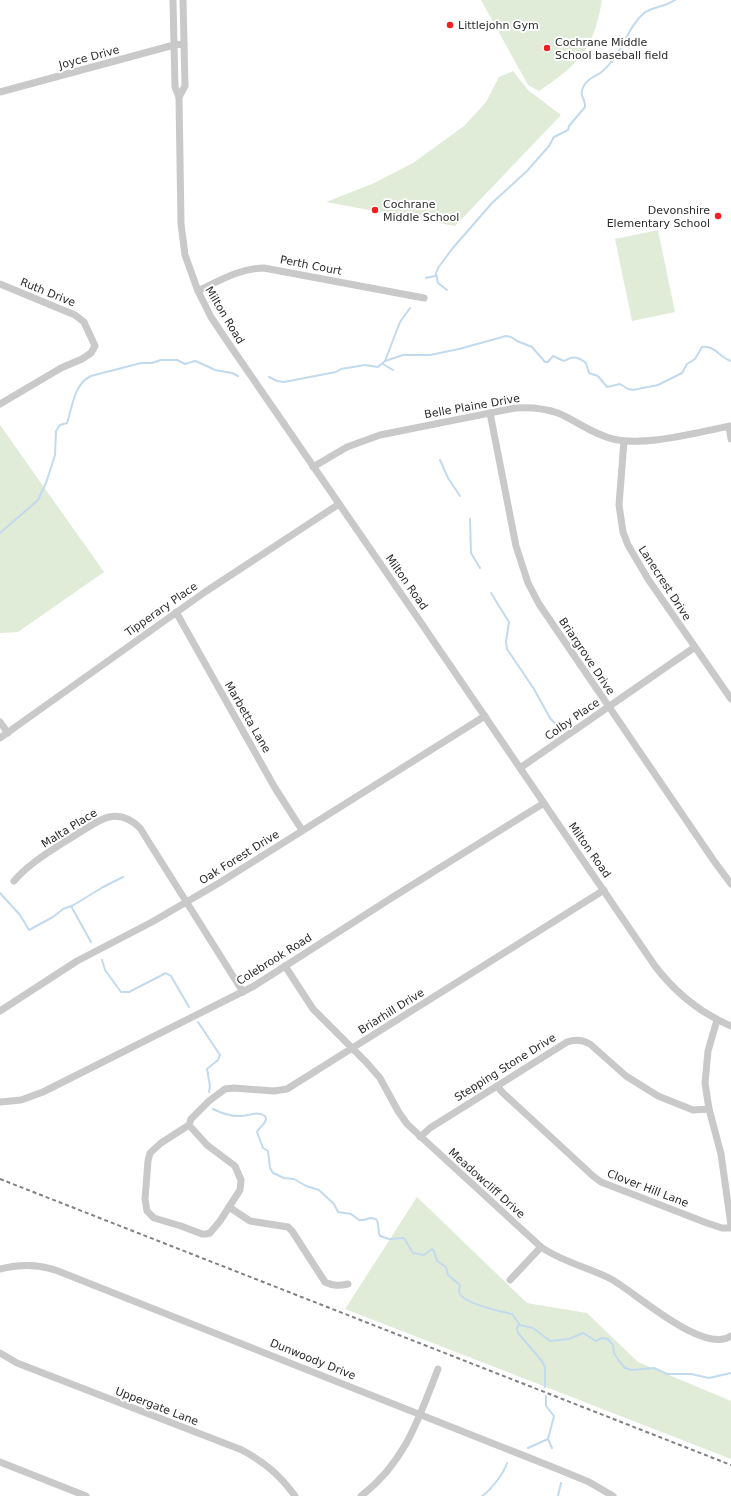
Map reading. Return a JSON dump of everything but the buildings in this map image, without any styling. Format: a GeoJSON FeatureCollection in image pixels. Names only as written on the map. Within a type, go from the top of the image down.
{"type":"FeatureCollection","features":[{"type":"Feature","properties":{"kind":"street","name":"Milton Road"},"geometry":{"type":"LineString","coordinates":[[173,0],[175,87],[179,97],[181,224],[185,255],[198,291],[211,318],[655,966],[671,985],[692,1004],[717,1020],[731,1026]]}},
{"type":"Feature","properties":{"kind":"street","name":"Milton Road"},"geometry":{"type":"LineString","coordinates":[[179,97],[185,86],[184,0]]}},
{"type":"Feature","properties":{"kind":"street","name":"Joyce Drive"},"geometry":{"type":"LineString","coordinates":[[0,92],[174,45],[184,44]]}},
{"type":"Feature","properties":{"kind":"street","name":"Perth Court"},"geometry":{"type":"LineString","coordinates":[[198,291],[240,271],[264,268],[424,298]]}},
{"type":"Feature","properties":{"kind":"street","name":"Ruth Drive"},"geometry":{"type":"LineString","coordinates":[[0,284],[76,315],[84,322],[95,346],[91,353],[82,359],[61,368],[0,404]]}},
{"type":"Feature","properties":{"kind":"street","name":"Belle Plaine Drive"},"geometry":{"type":"LineString","coordinates":[[313,467],[347,446],[380,435],[525,407],[550,411],[592,432],[624,441],[654,440],[730,427]]}},
{"type":"Feature","properties":{"kind":"street","name":"Briargrove Drive"},"geometry":{"type":"LineString","coordinates":[[490,413],[516,546],[528,583],[552,624],[731,884]]}},
{"type":"Feature","properties":{"kind":"street"},"geometry":{"type":"LineString","coordinates":[[730,427],[731,439]]}},
{"type":"Feature","properties":{"kind":"street","name":"Lanecrest Drive"},"geometry":{"type":"LineString","coordinates":[[624,441],[619,494],[620,518],[623,532],[633,555],[731,699]]}},
{"type":"Feature","properties":{"kind":"street","name":"Tipperary Place"},"geometry":{"type":"LineString","coordinates":[[0,738],[176,612],[339,504]]}},
{"type":"Feature","properties":{"kind":"street","name":"Marbetta Lane"},"geometry":{"type":"LineString","coordinates":[[176,612],[275,788],[302,830]]}},
{"type":"Feature","properties":{"kind":"street","name":"Colby Place"},"geometry":{"type":"LineString","coordinates":[[520,768],[695,647]]}},
{"type":"Feature","properties":{"kind":"street","name":"Oak Forest Drive"},"geometry":{"type":"LineString","coordinates":[[0,1011],[77,961],[186,903],[485,716]]}},
{"type":"Feature","properties":{"kind":"street"},"geometry":{"type":"LineString","coordinates":[[0,722],[8,732]]}},
{"type":"Feature","properties":{"kind":"street","name":"Colebrook Road"},"geometry":{"type":"LineString","coordinates":[[0,1102],[21,1100],[43,1092],[243,992],[544,803]]}},
{"type":"Feature","properties":{"kind":"street","name":"Malta Place"},"geometry":{"type":"LineString","coordinates":[[14,881],[37,861],[89,827],[110,817],[125,817],[134,822],[140,828],[243,992]]}},
{"type":"Feature","properties":{"kind":"street","name":"Briarhill Drive"},"geometry":{"type":"LineString","coordinates":[[189,1125],[207,1145],[238,1170],[241,1180],[240,1190],[229,1207],[216,1226],[210,1233],[206,1234],[154,1218],[147,1211],[145,1199],[150,1153],[161,1143],[189,1125],[191,1118],[209,1101],[225,1089],[234,1088],[263,1091],[282,1090],[294,1085],[604,890]]}},
{"type":"Feature","properties":{"kind":"street","name":"Meadowcliff Drive"},"geometry":{"type":"LineString","coordinates":[[285,966],[313,1009],[353,1048],[380,1078],[403,1118],[420,1137],[541,1247],[554,1255],[617,1283],[669,1321],[715,1340],[722,1340],[731,1336]]}},
{"type":"Feature","properties":{"kind":"street"},"geometry":{"type":"LineString","coordinates":[[717,1020],[708,1051],[705,1071],[706,1096],[721,1154],[731,1226]]}},
{"type":"Feature","properties":{"kind":"street","name":"Stepping Stone Drive"},"geometry":{"type":"LineString","coordinates":[[420,1137],[430,1128],[567,1042],[580,1040],[590,1044],[626,1076],[658,1096],[693,1110],[709,1109]]}},
{"type":"Feature","properties":{"kind":"street","name":"Clover Hill Lane"},"geometry":{"type":"LineString","coordinates":[[497,1086],[601,1182],[707,1223],[722,1228],[731,1226]]}},
{"type":"Feature","properties":{"kind":"street"},"geometry":{"type":"LineString","coordinates":[[229,1207],[250,1221],[288,1227],[325,1282],[330,1285],[338,1286],[348,1284]]}},
{"type":"Feature","properties":{"kind":"street"},"geometry":{"type":"LineString","coordinates":[[510,1280],[541,1247]]}},
{"type":"Feature","properties":{"kind":"street","name":"Dunwoody Drive"},"geometry":{"type":"LineString","coordinates":[[0,1269],[20,1265],[36,1265],[58,1271],[281,1358],[590,1482],[613,1496]]}},
{"type":"Feature","properties":{"kind":"street","name":"Uppergate Lane"},"geometry":{"type":"LineString","coordinates":[[0,1353],[17,1363],[242,1450],[264,1463],[279,1476],[295,1496]]}},
{"type":"Feature","properties":{"kind":"street"},"geometry":{"type":"LineString","coordinates":[[361,1496],[394,1464],[403,1450],[420,1415],[438,1369]]}},
{"type":"Feature","properties":{"kind":"street"},"geometry":{"type":"LineString","coordinates":[[0,1462],[77,1494],[86,1496]]}},
{"type":"Feature","properties":{"kind":"green space","name":"Cochrane Middle School baseball field"},"geometry":{"type":"Polygon","coordinates":[[[481,0],[602,0],[599,17],[594,31],[582,54],[565,72],[539,91],[528,85],[481,0]]]}},
{"type":"Feature","properties":{"kind":"green space"},"geometry":{"type":"Polygon","coordinates":[[[513,71],[528,90],[561,115],[455,226],[326,202],[372,184],[413,163],[464,126],[486,102],[499,77],[513,71]]]}},
{"type":"Feature","properties":{"kind":"green space"},"geometry":{"type":"Polygon","coordinates":[[[658,230],[675,312],[632,321],[615,239],[658,230]]]}},
{"type":"Feature","properties":{"kind":"green space"},"geometry":{"type":"Polygon","coordinates":[[[0,425],[104,572],[18,632],[0,633],[0,425]]]}},
{"type":"Feature","properties":{"kind":"green space"},"geometry":{"type":"Polygon","coordinates":[[[417,1197],[527,1303],[587,1313],[638,1362],[731,1401],[731,1459],[345,1309],[417,1197]]]}},
{"type":"Feature","properties":{"kind":"waterway"},"geometry":{"type":"LineString","coordinates":[[447,290],[438,283],[436,273],[452,249],[492,203],[527,171],[549,146],[554,137],[568,130],[569,126],[585,107],[582,94],[585,84],[604,70],[613,60],[639,18],[647,11],[675,0]]}},
{"type":"Feature","properties":{"kind":"waterway"},"geometry":{"type":"LineString","coordinates":[[426,278],[435,276],[436,274]]}},
{"type":"Feature","properties":{"kind":"waterway"},"geometry":{"type":"LineString","coordinates":[[269,377],[277,381],[284,382],[365,365],[378,367],[385,361],[400,322],[410,308]]}},
{"type":"Feature","properties":{"kind":"waterway"},"geometry":{"type":"LineString","coordinates":[[385,361],[403,355],[430,355],[459,349],[506,336],[532,347],[545,362],[548,362],[553,356],[564,361],[570,358],[577,358],[586,363],[589,373],[598,376],[607,387],[620,384],[633,390],[658,385],[682,373],[687,364],[695,359],[702,347],[710,348],[731,361]]}},
{"type":"Feature","properties":{"kind":"waterway"},"geometry":{"type":"LineString","coordinates":[[0,533],[38,500],[46,483],[55,455],[56,431],[60,425],[67,423],[77,390],[80,385],[91,376],[141,363],[152,363],[161,360],[177,360],[185,364],[195,361],[215,370],[232,373],[238,376]]}},
{"type":"Feature","properties":{"kind":"waterway"},"geometry":{"type":"LineString","coordinates":[[383,364],[393,370]]}},
{"type":"Feature","properties":{"kind":"waterway"},"geometry":{"type":"LineString","coordinates":[[440,460],[448,478],[460,496]]}},
{"type":"Feature","properties":{"kind":"waterway"},"geometry":{"type":"LineString","coordinates":[[470,519],[471,553],[480,568]]}},
{"type":"Feature","properties":{"kind":"waterway"},"geometry":{"type":"LineString","coordinates":[[491,593],[509,622],[506,642],[507,649],[534,689],[550,718],[558,727]]}},
{"type":"Feature","properties":{"kind":"waterway"},"geometry":{"type":"LineString","coordinates":[[0,893],[20,915],[29,930],[53,917],[63,909],[72,906],[123,877]]}},
{"type":"Feature","properties":{"kind":"waterway"},"geometry":{"type":"LineString","coordinates":[[71,906],[91,942]]}},
{"type":"Feature","properties":{"kind":"waterway"},"geometry":{"type":"LineString","coordinates":[[102,960],[105,970],[121,992],[129,992],[166,973],[171,976],[189,1007]]}},
{"type":"Feature","properties":{"kind":"waterway"},"geometry":{"type":"LineString","coordinates":[[198,1022],[220,1055],[218,1060],[207,1069],[210,1086],[209,1092]]}},
{"type":"Feature","properties":{"kind":"waterway"},"geometry":{"type":"LineString","coordinates":[[213,1109],[231,1115],[242,1116],[262,1114],[265,1116],[266,1119],[257,1132],[263,1148],[268,1151],[270,1168],[273,1173],[284,1178],[294,1179],[306,1186],[319,1190],[334,1204],[338,1212],[351,1214],[359,1220],[370,1218],[376,1219],[380,1236],[389,1239],[404,1238],[413,1253],[424,1255],[432,1249],[437,1261],[446,1267],[448,1275],[460,1285],[459,1291],[461,1295],[473,1303],[512,1314],[520,1325],[533,1328],[550,1341],[569,1339],[583,1333],[596,1341],[602,1338],[608,1339],[613,1345],[614,1353],[619,1361],[625,1368],[632,1370],[654,1368],[667,1374],[691,1374],[709,1378],[731,1373]]}},
{"type":"Feature","properties":{"kind":"waterway"},"geometry":{"type":"LineString","coordinates":[[519,1324],[517,1328],[518,1333],[542,1361],[545,1367],[545,1387]]}},
{"type":"Feature","properties":{"kind":"waterway"},"geometry":{"type":"LineString","coordinates":[[546,1396],[546,1406],[554,1416],[548,1439],[552,1448]]}},
{"type":"Feature","properties":{"kind":"waterway"},"geometry":{"type":"LineString","coordinates":[[528,1448],[548,1439]]}},
{"type":"Feature","properties":{"kind":"waterway"},"geometry":{"type":"LineString","coordinates":[[482,1496],[497,1481],[507,1463]]}},
{"type":"Feature","properties":{"kind":"waterway"},"geometry":{"type":"LineString","coordinates":[[558,1496],[561,1483]]}},
{"type":"Feature","properties":{"kind":"railway"},"geometry":{"type":"LineString","coordinates":[[0,1179],[731,1465]]}},
{"type":"Feature","properties":{"kind":"place","name":"Littlejohn Gym"},"geometry":{"type":"Point","coordinates":[450,25]}},
{"type":"Feature","properties":{"kind":"place","name":"Cochrane Middle School baseball field"},"geometry":{"type":"Point","coordinates":[547,48]}},
{"type":"Feature","properties":{"kind":"place","name":"Cochrane Middle School"},"geometry":{"type":"Point","coordinates":[375,210]}},
{"type":"Feature","properties":{"kind":"place","name":"Devonshire Elementary School"},"geometry":{"type":"Point","coordinates":[718,216]}}]}
